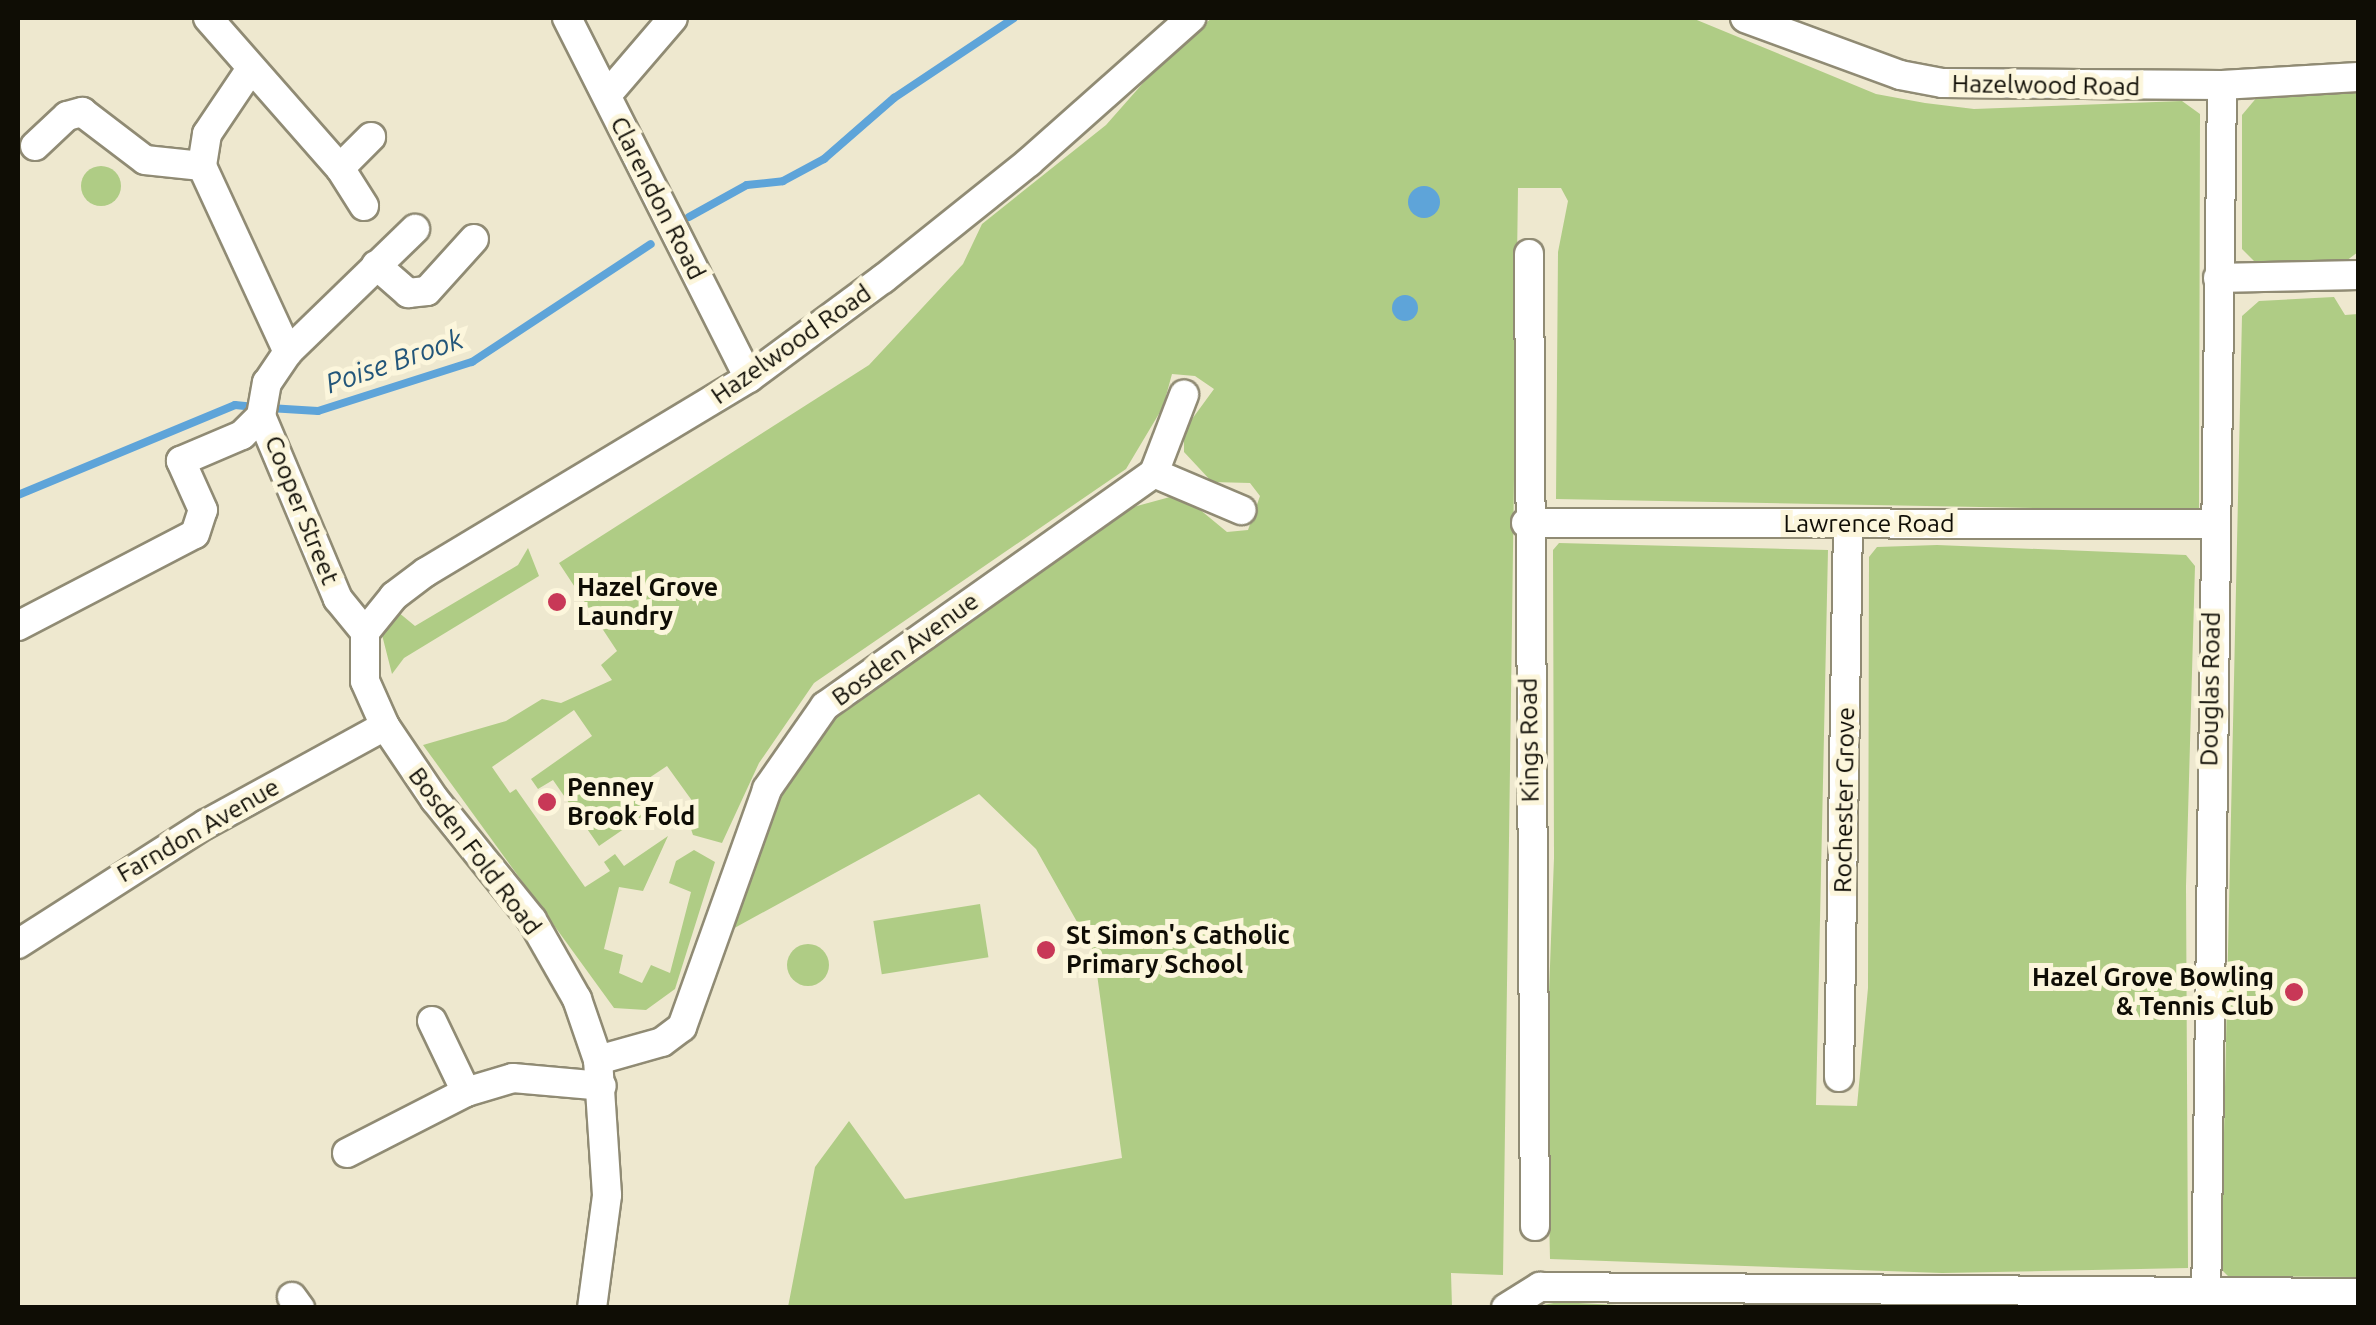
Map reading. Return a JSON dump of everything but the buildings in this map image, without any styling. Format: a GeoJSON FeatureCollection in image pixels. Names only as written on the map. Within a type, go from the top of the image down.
{"type":"FeatureCollection","features":[{"type":"Feature","properties":{"kind":"street"},"geometry":{"type":"LineString","coordinates":[[208,18],[340,168],[364,206]]}},
{"type":"Feature","properties":{"kind":"street","name":"Clarendon Road"},"geometry":{"type":"LineString","coordinates":[[566,18],[750,378]]}},
{"type":"Feature","properties":{"kind":"street"},"geometry":{"type":"LineString","coordinates":[[607,95],[673,18]]}},
{"type":"Feature","properties":{"kind":"street","name":"Hazelwood Road"},"geometry":{"type":"LineString","coordinates":[[365,632],[394,596],[426,572],[750,378],[1029,162],[1191,18]]}},
{"type":"Feature","properties":{"kind":"street","name":"Hazelwood Road"},"geometry":{"type":"LineString","coordinates":[[1745,18],[1900,75],[1942,83],[2222,86],[2358,77]]}},
{"type":"Feature","properties":{"kind":"street"},"geometry":{"type":"LineString","coordinates":[[250,70],[207,134],[202,166],[288,352]]}},
{"type":"Feature","properties":{"kind":"street","name":"Douglas Road"},"geometry":{"type":"LineString","coordinates":[[2206,1300],[2212,524],[2222,86]]}},
{"type":"Feature","properties":{"kind":"street"},"geometry":{"type":"LineString","coordinates":[[35,146],[67,116],[82,112],[145,160],[202,166]]}},
{"type":"Feature","properties":{"kind":"street"},"geometry":{"type":"LineString","coordinates":[[340,168],[370,137]]}},
{"type":"Feature","properties":{"kind":"street"},"geometry":{"type":"LineString","coordinates":[[18,626],[195,534],[203,510],[181,461],[242,435],[288,352],[416,228]]}},
{"type":"Feature","properties":{"kind":"street"},"geometry":{"type":"LineString","coordinates":[[376,265],[408,293],[426,291],[474,239]]}},
{"type":"Feature","properties":{"kind":"street","name":"Kings Road"},"geometry":{"type":"LineString","coordinates":[[1529,254],[1526,523],[1535,1226]]}},
{"type":"Feature","properties":{"kind":"street"},"geometry":{"type":"LineString","coordinates":[[2218,278],[2357,275]]}},
{"type":"Feature","properties":{"kind":"street"},"geometry":{"type":"LineString","coordinates":[[1184,395],[1154,473],[1240,510]]}},
{"type":"Feature","properties":{"kind":"street","name":"Cooper Street"},"geometry":{"type":"LineString","coordinates":[[263,403],[338,600],[365,632]]}},
{"type":"Feature","properties":{"kind":"street","name":"Bosden Avenue"},"geometry":{"type":"LineString","coordinates":[[600,1073],[662,1042],[682,1027],[767,789],[825,706],[1154,473]]}},
{"type":"Feature","properties":{"kind":"street","name":"Lawrence Road"},"geometry":{"type":"LineString","coordinates":[[1526,523],[2212,524]]}},
{"type":"Feature","properties":{"kind":"street","name":"Rochester Grove"},"geometry":{"type":"LineString","coordinates":[[1839,1077],[1848,523]]}},
{"type":"Feature","properties":{"kind":"street","name":"Bosden Fold Road"},"geometry":{"type":"LineString","coordinates":[[365,632],[365,681],[385,726],[434,800],[532,920],[577,998],[600,1073],[608,1195],[592,1308]]}},
{"type":"Feature","properties":{"kind":"street","name":"Farndon Avenue"},"geometry":{"type":"LineString","coordinates":[[18,944],[189,834],[385,726]]}},
{"type":"Feature","properties":{"kind":"street"},"geometry":{"type":"LineString","coordinates":[[432,1021],[466,1092]]}},
{"type":"Feature","properties":{"kind":"street"},"geometry":{"type":"LineString","coordinates":[[347,1154],[466,1092],[513,1078],[600,1073]]}},
{"type":"Feature","properties":{"kind":"street"},"geometry":{"type":"LineString","coordinates":[[1506,1308],[1540,1287],[2206,1300],[2358,1293]]}},
{"type":"Feature","properties":{"kind":"green space"},"geometry":{"type":"Polygon","coordinates":[[[1212,18],[1692,18],[1876,94],[1925,103],[1974,109],[2182,101],[2200,114],[2199,511],[1556,499],[1558,252],[1568,201],[1561,188],[1518,188],[1503,1275],[1451,1273],[1452,1307],[788,1307],[815,1167],[849,1121],[905,1199],[1122,1158],[1094,952],[1036,849],[979,794],[729,931],[770,806],[831,716],[1126,509],[1181,494],[1227,532],[1248,530],[1260,496],[1250,483],[1212,482],[1184,452],[1184,430],[1214,389],[1195,376],[1172,374],[1163,407],[1126,469],[814,683],[759,763],[722,843],[693,835],[687,817],[698,809],[667,766],[637,786],[650,811],[599,846],[553,780],[538,789],[531,779],[592,736],[574,710],[492,767],[510,793],[516,789],[585,887],[610,871],[604,862],[615,854],[624,866],[668,836],[643,891],[619,887],[604,949],[623,955],[619,973],[642,983],[651,965],[670,973],[691,892],[669,883],[676,861],[694,850],[715,862],[675,989],[646,1010],[614,1008],[423,745],[506,721],[542,699],[561,703],[612,680],[601,665],[617,651],[559,563],[869,365],[963,264],[982,224],[1106,125],[1174,48],[1212,18]]]}},
{"type":"Feature","properties":{"kind":"green space"},"geometry":{"type":"Polygon","coordinates":[[[2358,89],[2358,252],[2338,267],[2258,265],[2242,249],[2242,115],[2258,96],[2358,89]]]}},
{"type":"Feature","properties":{"kind":"green space"},"geometry":{"type":"Polygon","coordinates":[[[101,166],[115,172],[121,186],[115,200],[101,206],[87,200],[81,186],[87,172],[101,166]]]}},
{"type":"Feature","properties":{"kind":"green space"},"geometry":{"type":"Polygon","coordinates":[[[2334,297],[2345,315],[2358,314],[2358,1277],[2228,1276],[2221,1269],[2242,316],[2259,301],[2334,297]]]}},
{"type":"Feature","properties":{"kind":"green space"},"geometry":{"type":"Polygon","coordinates":[[[1559,543],[1828,550],[1816,1105],[1857,1106],[1868,988],[1869,557],[1877,547],[1937,545],[2186,555],[2195,566],[2186,886],[2188,1268],[1942,1273],[1550,1259],[1546,1074],[1554,858],[1553,550],[1559,543]]]}},
{"type":"Feature","properties":{"kind":"green space"},"geometry":{"type":"Polygon","coordinates":[[[528,548],[539,576],[404,658],[392,674],[380,627],[398,612],[415,626],[518,565],[528,548]]]}},
{"type":"Feature","properties":{"kind":"green space"},"geometry":{"type":"Polygon","coordinates":[[[980,904],[988,957],[882,974],[873,921],[980,904]]]}},
{"type":"Feature","properties":{"kind":"green space"},"geometry":{"type":"Polygon","coordinates":[[[808,944],[823,950],[829,965],[823,980],[808,986],[793,980],[787,965],[793,950],[808,944]]]}},
{"type":"Feature","properties":{"kind":"green space"},"geometry":{"type":"Polygon","coordinates":[[[1559,1302],[1617,1305],[1824,1307],[1527,1308],[1559,1302]]]}},
{"type":"Feature","properties":{"kind":"water"},"geometry":{"type":"Polygon","coordinates":[[[1424,186],[1435,191],[1440,202],[1435,213],[1424,218],[1413,213],[1408,202],[1413,191],[1424,186]]]}},
{"type":"Feature","properties":{"kind":"water"},"geometry":{"type":"Polygon","coordinates":[[[1405,295],[1414,299],[1418,308],[1414,317],[1405,321],[1396,317],[1392,308],[1396,299],[1405,295]]]}},
{"type":"Feature","properties":{"kind":"waterway","name":"Poise Brook"},"geometry":{"type":"LineString","coordinates":[[689,217],[747,185],[783,181],[824,159],[894,98],[1014,18]]}},
{"type":"Feature","properties":{"kind":"waterway","name":"Poise Brook"},"geometry":{"type":"LineString","coordinates":[[269,408],[318,411],[472,362],[651,244]]}},
{"type":"Feature","properties":{"kind":"waterway","name":"Poise Brook"},"geometry":{"type":"LineString","coordinates":[[18,495],[235,405],[255,407]]}},
{"type":"Feature","properties":{"kind":"place","name":"Hazel Grove Laundry"},"geometry":{"type":"Point","coordinates":[557,602]}},
{"type":"Feature","properties":{"kind":"place","name":"Penney Brook Fold"},"geometry":{"type":"Point","coordinates":[547,802]}},
{"type":"Feature","properties":{"kind":"place","name":"St Simon's Catholic Primary School"},"geometry":{"type":"Point","coordinates":[1046,950]}},
{"type":"Feature","properties":{"kind":"place","name":"Hazel Grove Bowling & Tennis Club"},"geometry":{"type":"Point","coordinates":[2294,992]}}]}
